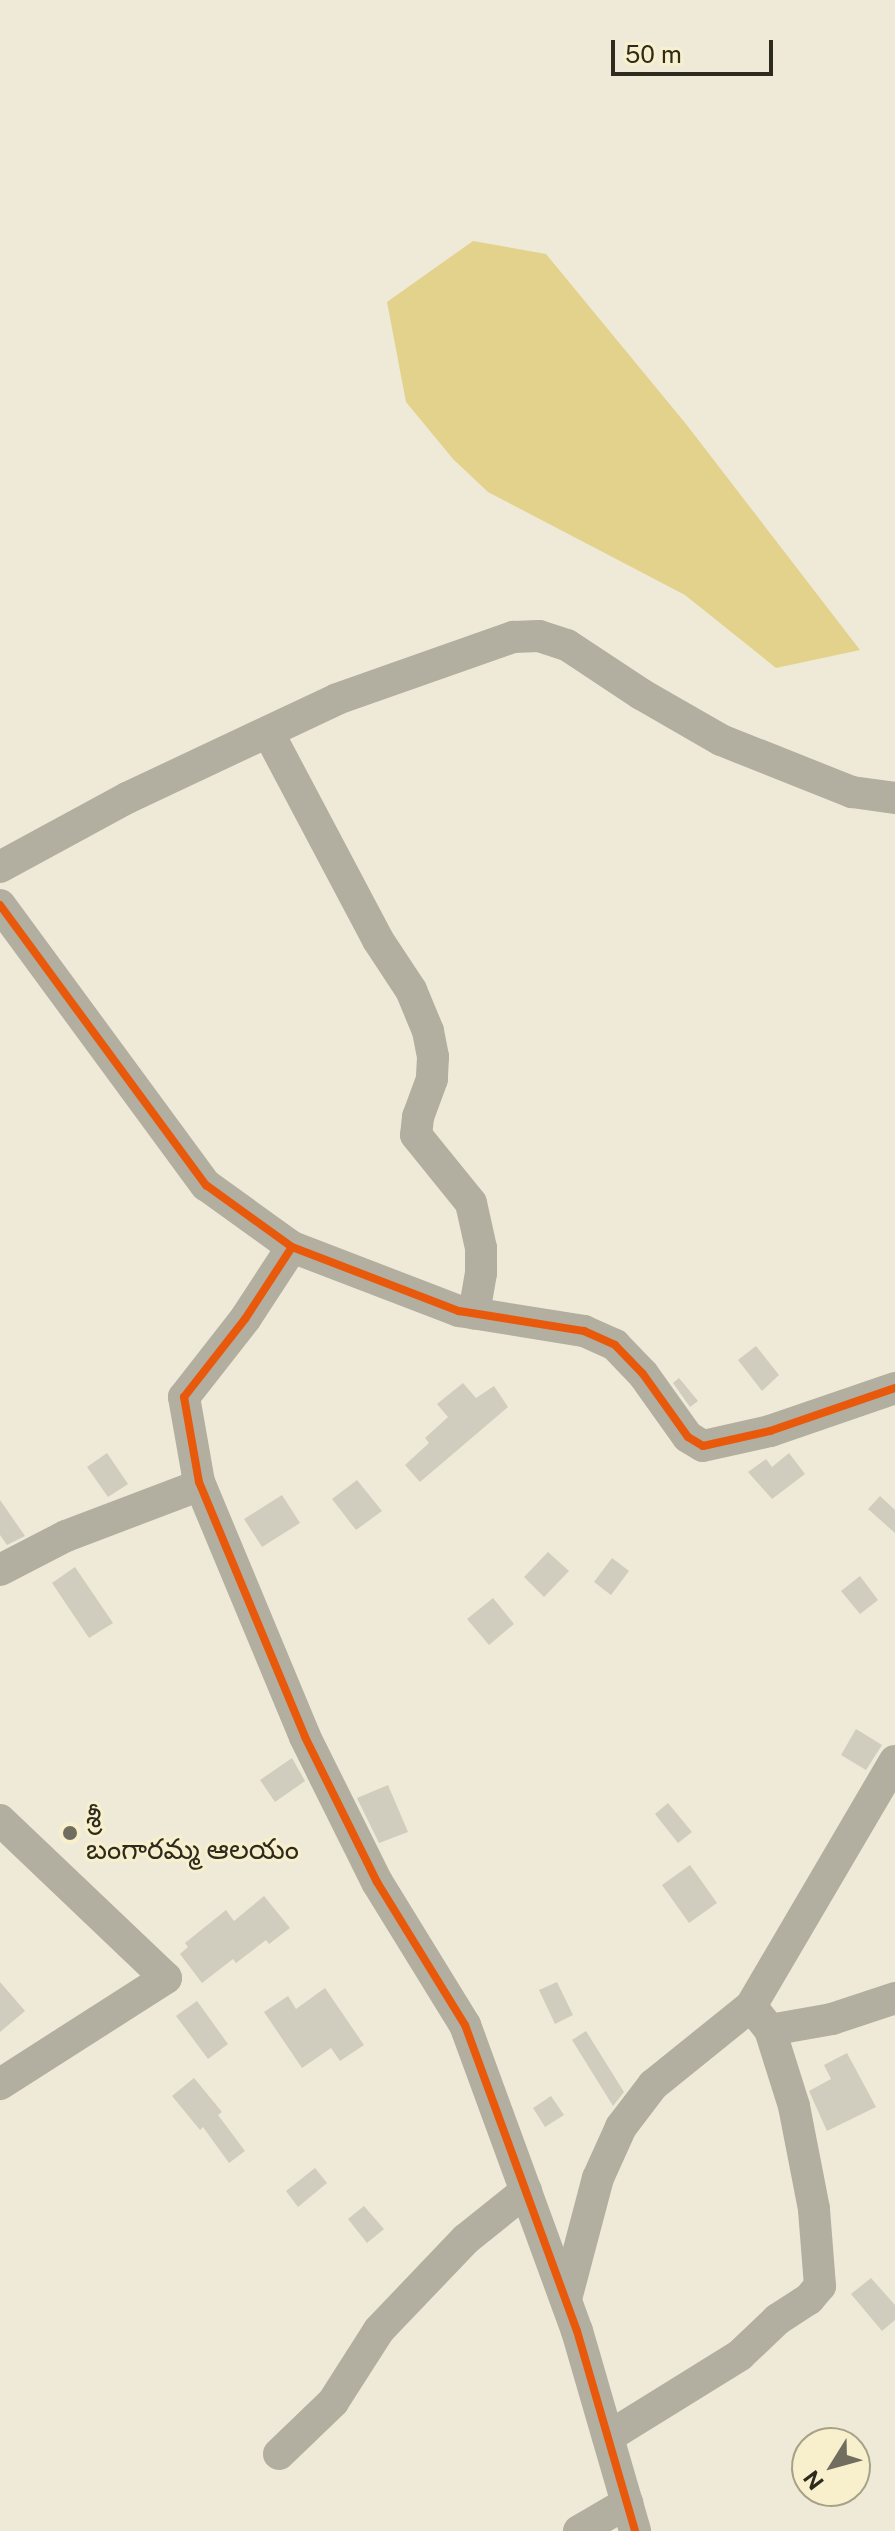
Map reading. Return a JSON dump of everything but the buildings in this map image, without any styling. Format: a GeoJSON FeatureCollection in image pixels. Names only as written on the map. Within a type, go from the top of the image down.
{"type":"FeatureCollection","features":[{"type":"Feature","properties":{"kind":"street"},"geometry":{"type":"LineString","coordinates":[[0,867],[127,798],[337,699],[446,658],[513,637],[539,636],[567,645],[641,694],[721,740],[852,792],[895,798]]}},
{"type":"Feature","properties":{"kind":"street"},"geometry":{"type":"LineString","coordinates":[[268,732],[378,940],[411,990],[428,1031],[432,1079],[418,1117],[416,1135],[471,1203],[481,1248],[481,1273],[474,1313]]}},
{"type":"Feature","properties":{"kind":"street"},"geometry":{"type":"LineString","coordinates":[[0,905],[206,1185],[292,1247],[474,1313],[584,1331],[615,1345],[643,1374],[688,1437],[703,1446],[770,1431],[895,1388]]}},
{"type":"Feature","properties":{"kind":"street"},"geometry":{"type":"LineString","coordinates":[[292,1247],[245,1319],[184,1397],[200,1485],[305,1737],[377,1882],[465,2025],[566,2299],[631,2517],[579,2531]]}},
{"type":"Feature","properties":{"kind":"street"},"geometry":{"type":"LineString","coordinates":[[0,1570],[66,1536],[200,1485]]}},
{"type":"Feature","properties":{"kind":"street"},"geometry":{"type":"LineString","coordinates":[[566,2299],[598,2178],[621,2127],[653,2085],[761,2018],[895,1761]]}},
{"type":"Feature","properties":{"kind":"street"},"geometry":{"type":"LineString","coordinates":[[0,1820],[166,1978],[0,2084]]}},
{"type":"Feature","properties":{"kind":"street"},"geometry":{"type":"LineString","coordinates":[[761,2018],[832,2019],[895,1998]]}},
{"type":"Feature","properties":{"kind":"street"},"geometry":{"type":"LineString","coordinates":[[608,2437],[740,2355],[778,2319],[809,2299],[820,2286],[814,2209],[794,2106],[761,2018]]}},
{"type":"Feature","properties":{"kind":"street"},"geometry":{"type":"LineString","coordinates":[[279,2454],[333,2402],[379,2330],[466,2239],[526,2191]]}},
{"type":"Feature","properties":{"kind":"shaded area"},"geometry":{"type":"Polygon","coordinates":[[[473,241],[546,254],[686,424],[860,650],[776,668],[685,595],[488,492],[453,459],[406,402],[387,302],[473,241]]]}},
{"type":"Feature","properties":{"kind":"cycle path"},"geometry":{"type":"LineString","coordinates":[[0,905],[206,1185],[292,1247],[459,1311],[584,1331],[615,1345],[643,1374],[688,1437],[703,1446],[770,1431],[895,1388]]}},
{"type":"Feature","properties":{"kind":"cycle path"},"geometry":{"type":"LineString","coordinates":[[292,1247],[245,1319],[184,1397],[199,1482],[305,1737],[377,1882],[465,2025],[577,2331],[635,2531]]}},
{"type":"Feature","properties":{"kind":"place","name":"శ్రీ బంగారమ్మ ఆలయం"},"geometry":{"type":"Point","coordinates":[70,1833]}}]}
